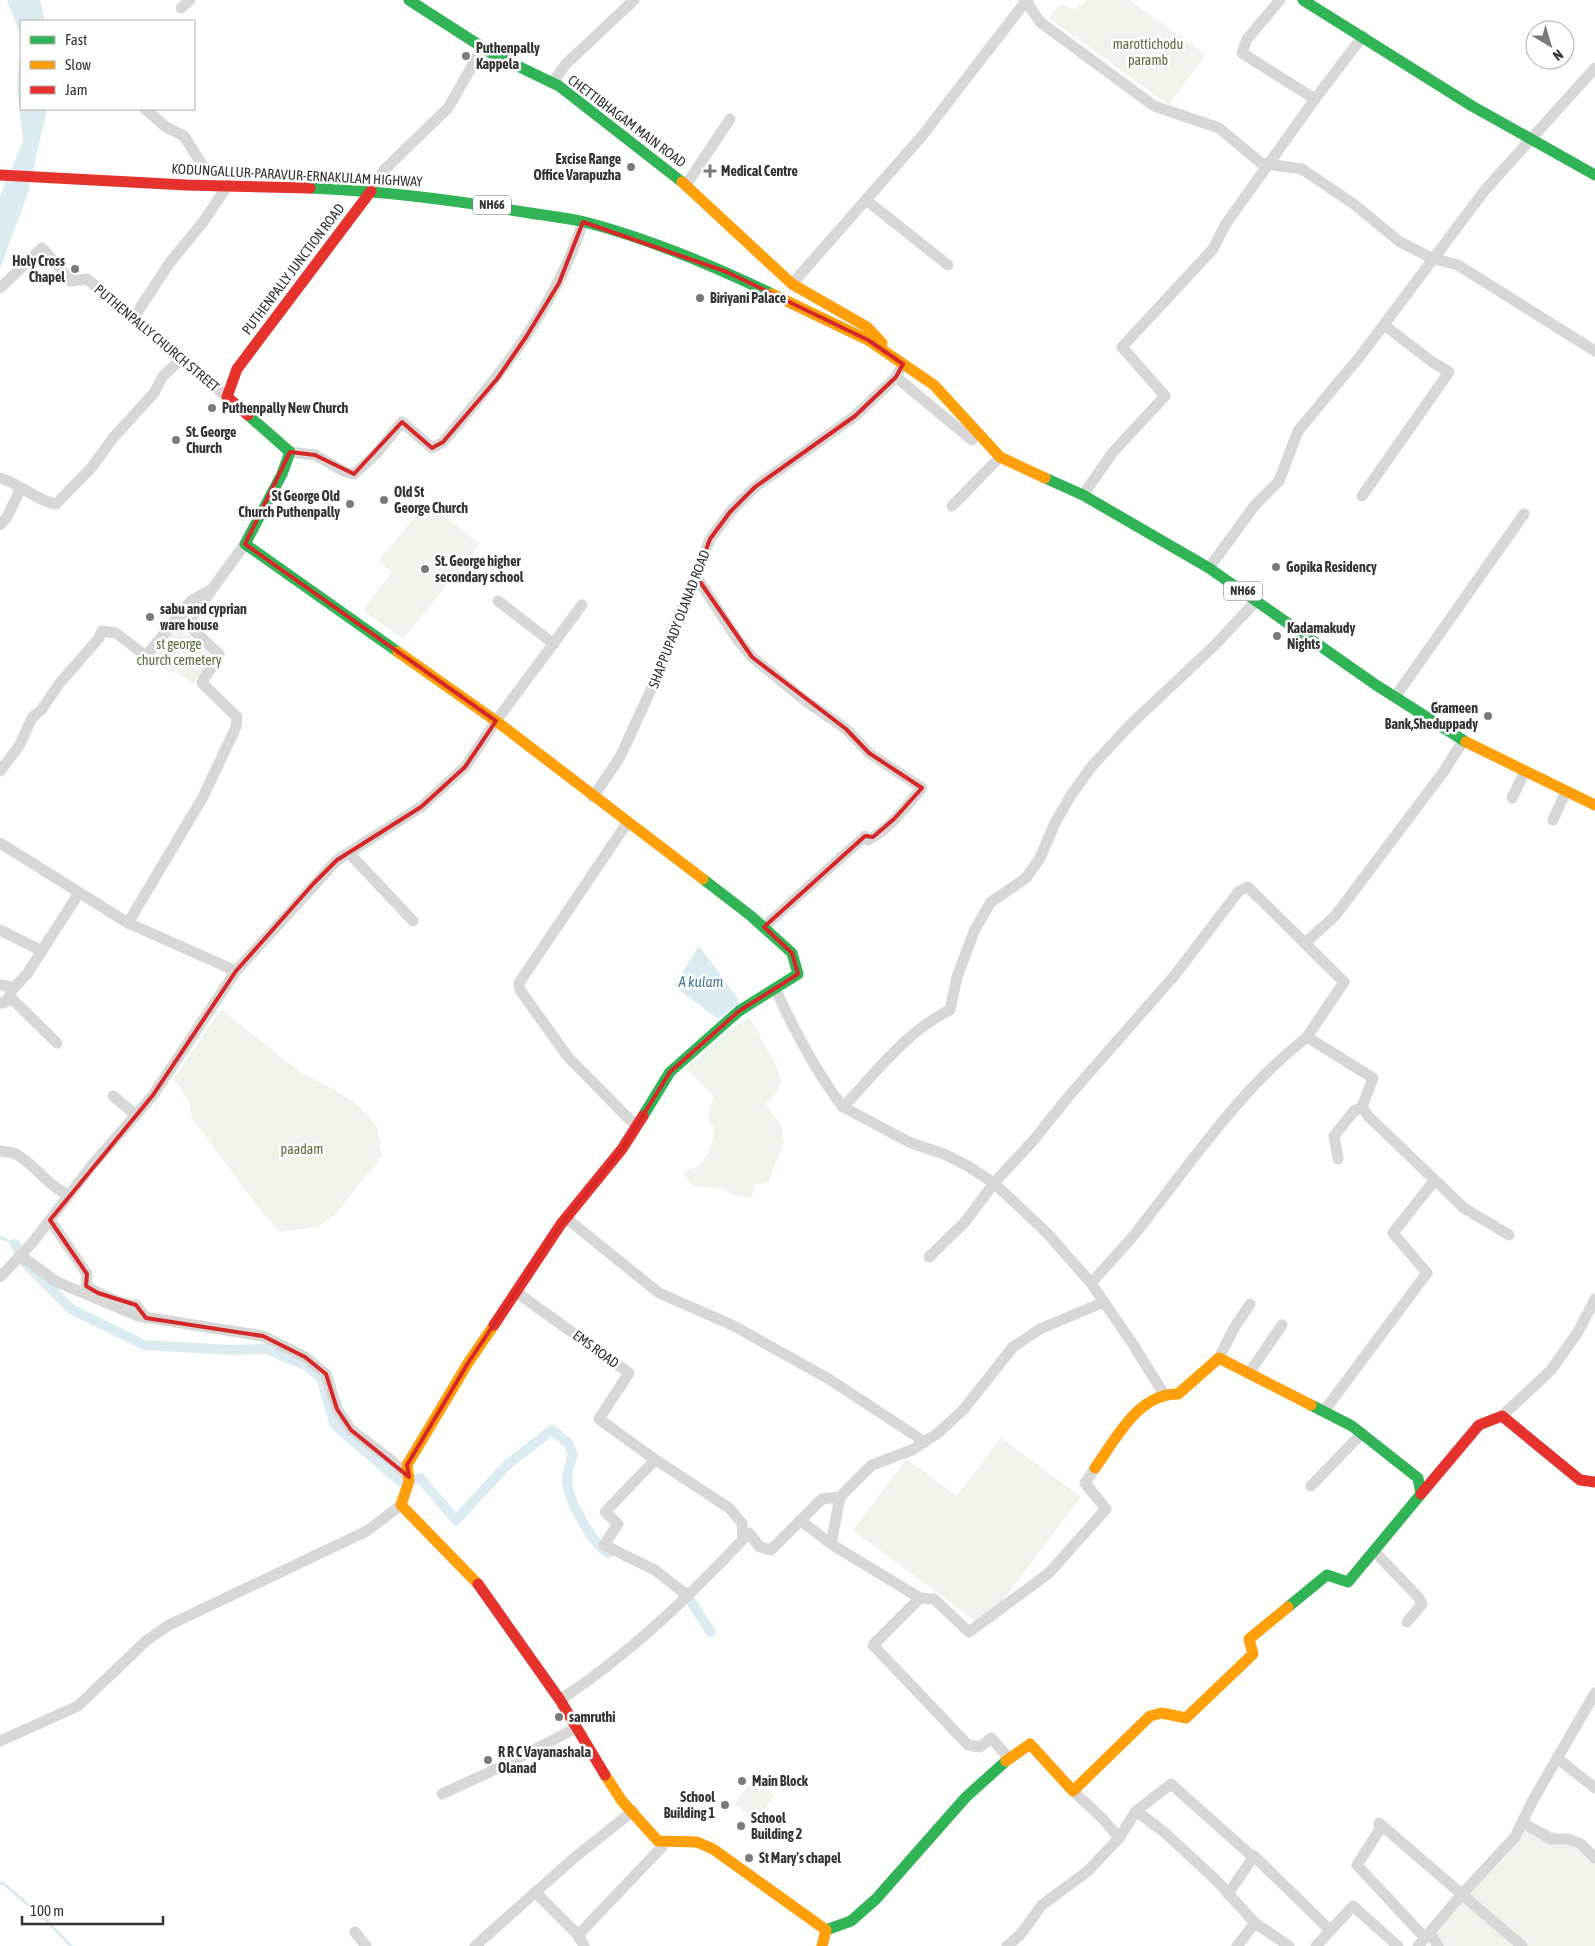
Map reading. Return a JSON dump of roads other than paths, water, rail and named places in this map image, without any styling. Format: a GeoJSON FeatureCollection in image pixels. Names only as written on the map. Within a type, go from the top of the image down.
{"type":"FeatureCollection","features":[{"type":"Feature","properties":{"kind":"main road","name":"CHETTIBHAGAM MAIN ROAD"},"geometry":{"type":"LineString","coordinates":[[408,0],[484,47],[552,83],[686,185],[792,284],[867,327],[903,364]]}},
{"type":"Feature","properties":{"kind":"main road"},"geometry":{"type":"LineString","coordinates":[[1303,0],[1472,106],[1595,175]]}},
{"type":"Feature","properties":{"kind":"main road","name":"KODUNGALLUR-PARAVUR-ERNAKULAM HIGHWAY"},"geometry":{"type":"LineString","coordinates":[[0,175],[186,186],[228,185],[372,191],[448,198],[583,222],[654,243],[727,272],[868,340],[934,385],[1000,456],[1083,495],[1209,568],[1395,698],[1463,741],[1595,805]]}},
{"type":"Feature","properties":{"kind":"main road","name":"PUTHENPALLY JUNCTION ROAD"},"geometry":{"type":"LineString","coordinates":[[227,397],[237,369],[372,191]]}},
{"type":"Feature","properties":{"kind":"main road"},"geometry":{"type":"LineString","coordinates":[[227,397],[290,452],[282,474],[245,544],[496,721],[764,927],[792,953],[798,974],[739,1011],[670,1072],[622,1149],[566,1218],[468,1363],[407,1465],[409,1479],[401,1505],[486,1591],[560,1700],[622,1801],[658,1841],[697,1842],[713,1849],[826,1930]]}},
{"type":"Feature","properties":{"kind":"main road"},"geometry":{"type":"LineString","coordinates":[[1095,1468],[1136,1411],[1164,1394],[1178,1394],[1219,1358],[1324,1411],[1362,1433],[1418,1478],[1421,1494]]}},
{"type":"Feature","properties":{"kind":"main road"},"geometry":{"type":"LineString","coordinates":[[826,1930],[852,1921],[876,1899],[966,1797],[997,1767],[1030,1744],[1073,1791],[1150,1716],[1162,1714],[1186,1718],[1253,1654],[1249,1639],[1327,1575],[1348,1582],[1479,1425],[1502,1416],[1580,1480],[1595,1482]]}},
{"type":"Feature","properties":{"kind":"main road"},"geometry":{"type":"LineString","coordinates":[[822,1946],[826,1930]]}},
{"type":"Feature","properties":{"kind":"street"},"geometry":{"type":"LineString","coordinates":[[181,8],[190,0]]}},
{"type":"Feature","properties":{"kind":"street"},"geometry":{"type":"LineString","coordinates":[[552,83],[566,64],[634,0]]}},
{"type":"Feature","properties":{"kind":"street"},"geometry":{"type":"LineString","coordinates":[[792,284],[922,136],[1026,0],[1040,22],[1154,106],[1218,128],[1261,163],[1302,169],[1355,205],[1400,242],[1432,258],[1458,265],[1595,351]]}},
{"type":"Feature","properties":{"kind":"street"},"geometry":{"type":"LineString","coordinates":[[1280,0],[1247,39],[1242,53],[1315,99]]}},
{"type":"Feature","properties":{"kind":"street"},"geometry":{"type":"LineString","coordinates":[[1083,495],[1114,452],[1165,396],[1122,346],[1213,249],[1225,225],[1315,99],[1363,36]]}},
{"type":"Feature","properties":{"kind":"street","name":"PUTHENPALLY JUNCTION ROAD"},"geometry":{"type":"LineString","coordinates":[[372,191],[384,170],[448,108],[484,47]]}},
{"type":"Feature","properties":{"kind":"street"},"geometry":{"type":"LineString","coordinates":[[1209,568],[1255,505],[1279,481],[1298,431],[1384,325],[1432,258],[1485,190],[1595,68]]}},
{"type":"Feature","properties":{"kind":"street"},"geometry":{"type":"LineString","coordinates":[[146,110],[166,127],[184,136],[204,168]]}},
{"type":"Feature","properties":{"kind":"street"},"geometry":{"type":"LineString","coordinates":[[686,185],[730,119]]}},
{"type":"Feature","properties":{"kind":"street"},"geometry":{"type":"LineString","coordinates":[[134,317],[171,261],[203,222],[228,185]]}},
{"type":"Feature","properties":{"kind":"street"},"geometry":{"type":"LineString","coordinates":[[866,200],[948,265]]}},
{"type":"Feature","properties":{"kind":"street"},"geometry":{"type":"LineString","coordinates":[[290,452],[314,455],[344,472],[354,474],[376,454],[402,422],[432,448],[443,442],[497,379],[526,337],[559,283],[572,256],[583,222]]}},
{"type":"Feature","properties":{"kind":"street","name":"PUTHENPALLY CHURCH STREET"},"geometry":{"type":"LineString","coordinates":[[0,288],[42,248],[71,281],[87,279],[227,397]]}},
{"type":"Feature","properties":{"kind":"street"},"geometry":{"type":"LineString","coordinates":[[1362,496],[1449,372],[1430,361],[1384,325]]}},
{"type":"Feature","properties":{"kind":"street"},"geometry":{"type":"LineString","coordinates":[[0,478],[43,497],[48,502],[56,504],[92,467],[113,438],[154,393],[163,376],[182,358]]}},
{"type":"Feature","properties":{"kind":"street","name":"SHAPPUPADY OLANAD ROAD"},"geometry":{"type":"LineString","coordinates":[[593,797],[620,757],[646,703],[660,670],[672,631],[710,539],[730,512],[754,487],[855,416],[896,377],[903,364]]}},
{"type":"Feature","properties":{"kind":"street"},"geometry":{"type":"LineString","coordinates":[[896,377],[994,457],[1000,456]]}},
{"type":"Feature","properties":{"kind":"street"},"geometry":{"type":"LineString","coordinates":[[952,506],[1000,456]]}},
{"type":"Feature","properties":{"kind":"street"},"geometry":{"type":"LineString","coordinates":[[0,525],[7,517],[21,488]]}},
{"type":"Feature","properties":{"kind":"street"},"geometry":{"type":"LineString","coordinates":[[1395,698],[1524,514]]}},
{"type":"Feature","properties":{"kind":"street"},"geometry":{"type":"LineString","coordinates":[[128,923],[203,797],[236,727],[237,717],[202,682],[204,676],[217,661],[219,654],[191,628],[188,621],[245,544]]}},
{"type":"Feature","properties":{"kind":"street"},"geometry":{"type":"LineString","coordinates":[[696,576],[737,639],[752,657],[803,699],[846,729],[868,753],[922,788],[894,819],[873,837],[868,840],[866,836],[764,927]]}},
{"type":"Feature","properties":{"kind":"street"},"geometry":{"type":"LineString","coordinates":[[0,771],[19,746],[32,718],[42,709],[59,684],[99,638],[102,631],[116,633],[146,656],[191,600],[212,589]]}},
{"type":"Feature","properties":{"kind":"street"},"geometry":{"type":"LineString","coordinates":[[843,1108],[902,1045],[933,1018],[950,1010],[957,977],[976,929],[991,902],[1014,886],[1030,871],[1040,858],[1056,820],[1092,766],[1131,724],[1215,645],[1257,600]]}},
{"type":"Feature","properties":{"kind":"street"},"geometry":{"type":"LineString","coordinates":[[498,601],[554,644]]}},
{"type":"Feature","properties":{"kind":"street"},"geometry":{"type":"LineString","coordinates":[[0,1277],[21,1256],[69,1195],[153,1095],[236,971],[314,883],[337,860],[420,808],[465,767],[496,721],[582,605]]}},
{"type":"Feature","properties":{"kind":"street"},"geometry":{"type":"LineString","coordinates":[[1305,943],[1335,916],[1439,778],[1463,741]]}},
{"type":"Feature","properties":{"kind":"street"},"geometry":{"type":"LineString","coordinates":[[1512,798],[1525,771]]}},
{"type":"Feature","properties":{"kind":"street"},"geometry":{"type":"LineString","coordinates":[[1553,820],[1566,790]]}},
{"type":"Feature","properties":{"kind":"street"},"geometry":{"type":"LineString","coordinates":[[627,823],[519,983],[520,990],[568,1057],[636,1126]]}},
{"type":"Feature","properties":{"kind":"street"},"geometry":{"type":"LineString","coordinates":[[0,843],[128,923],[236,971]]}},
{"type":"Feature","properties":{"kind":"street"},"geometry":{"type":"LineString","coordinates":[[349,852],[413,921]]}},
{"type":"Feature","properties":{"kind":"street"},"geometry":{"type":"LineString","coordinates":[[929,1257],[965,1222],[994,1183],[1032,1142],[1075,1089],[1178,971],[1239,891],[1248,888],[1258,895],[1344,982],[1307,1037],[1282,1056],[1232,1109],[1133,1235],[1091,1284]]}},
{"type":"Feature","properties":{"kind":"street"},"geometry":{"type":"LineString","coordinates":[[57,1043],[4,991],[27,974],[79,893]]}},
{"type":"Feature","properties":{"kind":"street"},"geometry":{"type":"LineString","coordinates":[[0,930],[42,952]]}},
{"type":"Feature","properties":{"kind":"street"},"geometry":{"type":"LineString","coordinates":[[775,988],[813,1064],[843,1108],[911,1143],[944,1154],[966,1165],[994,1183],[1047,1233],[1091,1284],[1164,1394]]}},
{"type":"Feature","properties":{"kind":"street"},"geometry":{"type":"LineString","coordinates":[[1307,1037],[1372,1078],[1362,1107],[1354,1112],[1334,1136],[1338,1158]]}},
{"type":"Feature","properties":{"kind":"street"},"geometry":{"type":"LineString","coordinates":[[113,1096],[136,1115]]}},
{"type":"Feature","properties":{"kind":"street"},"geometry":{"type":"LineString","coordinates":[[1362,1107],[1368,1116],[1464,1208],[1509,1235]]}},
{"type":"Feature","properties":{"kind":"street"},"geometry":{"type":"LineString","coordinates":[[1,1152],[15,1154],[50,1184],[69,1195]]}},
{"type":"Feature","properties":{"kind":"street"},"geometry":{"type":"LineString","coordinates":[[1324,1411],[1427,1273],[1393,1234],[1434,1181]]}},
{"type":"Feature","properties":{"kind":"street"},"geometry":{"type":"LineString","coordinates":[[566,1218],[659,1293],[732,1325],[829,1379],[925,1442]]}},
{"type":"Feature","properties":{"kind":"street"},"geometry":{"type":"LineString","coordinates":[[50,1220],[87,1274],[86,1286],[110,1298],[130,1305],[136,1305],[146,1318]]}},
{"type":"Feature","properties":{"kind":"street"},"geometry":{"type":"LineString","coordinates":[[21,1256],[57,1282],[88,1297],[146,1318],[263,1336],[305,1357],[326,1374],[337,1409],[351,1430],[391,1460],[409,1479]]}},
{"type":"Feature","properties":{"kind":"street","name":"EMS ROAD"},"geometry":{"type":"LineString","coordinates":[[516,1292],[629,1373],[599,1419],[652,1458]]}},
{"type":"Feature","properties":{"kind":"street"},"geometry":{"type":"LineString","coordinates":[[1502,1416],[1551,1370],[1578,1332],[1595,1299]]}},
{"type":"Feature","properties":{"kind":"street"},"geometry":{"type":"LineString","coordinates":[[831,1544],[840,1498],[872,1466],[912,1450],[925,1442],[964,1410],[1013,1347],[1040,1329],[1104,1302]]}},
{"type":"Feature","properties":{"kind":"street"},"geometry":{"type":"LineString","coordinates":[[1219,1358],[1234,1328],[1250,1304]]}},
{"type":"Feature","properties":{"kind":"street"},"geometry":{"type":"LineString","coordinates":[[1249,1373],[1282,1324]]}},
{"type":"Feature","properties":{"kind":"street"},"geometry":{"type":"LineString","coordinates":[[1311,1486],[1362,1433]]}},
{"type":"Feature","properties":{"kind":"street"},"geometry":{"type":"LineString","coordinates":[[688,1596],[655,1570],[604,1545],[618,1524],[605,1512],[652,1458],[729,1508],[742,1524],[743,1539]]}},
{"type":"Feature","properties":{"kind":"street"},"geometry":{"type":"LineString","coordinates":[[800,1520],[831,1544],[920,1598],[934,1599],[969,1632],[1049,1573],[1106,1509],[1085,1483],[1095,1468]]}},
{"type":"Feature","properties":{"kind":"street"},"geometry":{"type":"LineString","coordinates":[[560,1700],[597,1676],[688,1596],[749,1533],[760,1547],[771,1550],[822,1499],[840,1498]]}},
{"type":"Feature","properties":{"kind":"street"},"geometry":{"type":"LineString","coordinates":[[0,1741],[78,1706],[147,1640],[169,1625],[367,1531],[401,1505]]}},
{"type":"Feature","properties":{"kind":"street"},"geometry":{"type":"LineString","coordinates":[[1374,1552],[1419,1598],[1422,1604],[1407,1622]]}},
{"type":"Feature","properties":{"kind":"street"},"geometry":{"type":"LineString","coordinates":[[920,1598],[873,1645],[968,1745],[980,1746],[991,1738],[1009,1758]]}},
{"type":"Feature","properties":{"kind":"street"},"geometry":{"type":"LineString","coordinates":[[1424,1939],[1462,1894],[1515,1837],[1557,1758],[1595,1693]]}},
{"type":"Feature","properties":{"kind":"street"},"geometry":{"type":"LineString","coordinates":[[442,1794],[510,1763],[576,1728]]}},
{"type":"Feature","properties":{"kind":"street"},"geometry":{"type":"LineString","coordinates":[[1557,1758],[1595,1788]]}},
{"type":"Feature","properties":{"kind":"street"},"geometry":{"type":"LineString","coordinates":[[1007,1946],[1020,1935],[1042,1905],[1088,1870],[1119,1838],[1136,1811],[1171,1784],[1254,1856],[1330,1930]]}},
{"type":"Feature","properties":{"kind":"street"},"geometry":{"type":"LineString","coordinates":[[1073,1791],[1103,1819],[1119,1838]]}},
{"type":"Feature","properties":{"kind":"street"},"geometry":{"type":"LineString","coordinates":[[1136,1811],[1164,1832],[1255,1923],[1289,1946]]}},
{"type":"Feature","properties":{"kind":"street"},"geometry":{"type":"LineString","coordinates":[[475,1946],[574,1858],[633,1812]]}},
{"type":"Feature","properties":{"kind":"street"},"geometry":{"type":"LineString","coordinates":[[1438,1946],[1424,1939],[1357,1865],[1380,1829],[1379,1823],[1522,1946]]}},
{"type":"Feature","properties":{"kind":"street"},"geometry":{"type":"LineString","coordinates":[[1523,1823],[1551,1839],[1569,1839],[1581,1844],[1595,1858]]}},
{"type":"Feature","properties":{"kind":"street"},"geometry":{"type":"LineString","coordinates":[[578,1935],[662,1847],[658,1841]]}},
{"type":"Feature","properties":{"kind":"street"},"geometry":{"type":"LineString","coordinates":[[1228,1894],[1253,1857]]}},
{"type":"Feature","properties":{"kind":"street"},"geometry":{"type":"LineString","coordinates":[[535,1892],[578,1935],[584,1946]]}},
{"type":"Feature","properties":{"kind":"street"},"geometry":{"type":"LineString","coordinates":[[1316,1946],[1353,1906],[1398,1946]]}},
{"type":"Feature","properties":{"kind":"street"},"geometry":{"type":"LineString","coordinates":[[1237,1946],[1255,1923]]}},
{"type":"Feature","properties":{"kind":"street"},"geometry":{"type":"LineString","coordinates":[[356,1932],[366,1946]]}},
{"type":"Feature","properties":{"kind":"water"},"geometry":{"type":"Polygon","coordinates":[[[7,0],[40,0],[45,20],[20,20],[20,34],[7,0]]]}},
{"type":"Feature","properties":{"kind":"water"},"geometry":{"type":"Polygon","coordinates":[[[20,50],[20,110],[47,110],[28,193],[0,269],[0,196],[23,141],[17,87],[20,50]]]}},
{"type":"Feature","properties":{"kind":"water","name":"A kulam"},"geometry":{"type":"Polygon","coordinates":[[[699,946],[739,1000],[737,1001],[740,1004],[718,1019],[674,986],[699,946]]]}},
{"type":"Feature","properties":{"kind":"waterway"},"geometry":{"type":"LineString","coordinates":[[0,1237],[15,1244]]}},
{"type":"Feature","properties":{"kind":"waterway"},"geometry":{"type":"LineString","coordinates":[[15,1244],[25,1263],[71,1309],[144,1345],[233,1350],[266,1349],[307,1366],[321,1378],[335,1425],[400,1481],[404,1481]]}},
{"type":"Feature","properties":{"kind":"waterway"},"geometry":{"type":"LineString","coordinates":[[415,1479],[420,1478],[456,1520],[508,1464],[552,1430],[568,1443],[573,1454],[567,1477],[570,1495],[575,1507],[587,1530],[608,1553]]}},
{"type":"Feature","properties":{"kind":"waterway"},"geometry":{"type":"LineString","coordinates":[[684,1591],[711,1632]]}},
{"type":"Feature","properties":{"kind":"waterway"},"geometry":{"type":"LineString","coordinates":[[0,1884],[3,1883],[46,1920],[71,1946]]}},
{"type":"Feature","properties":{"kind":"place","name":"Puthenpally Kappela"},"geometry":{"type":"Point","coordinates":[466,56]}},
{"type":"Feature","properties":{"kind":"place","name":"Excise Range Office Varapuzha"},"geometry":{"type":"Point","coordinates":[631,167]}},
{"type":"Feature","properties":{"kind":"place","name":"Medical Centre"},"geometry":{"type":"Point","coordinates":[710,171]}},
{"type":"Feature","properties":{"kind":"place","name":"Holy Cross Chapel"},"geometry":{"type":"Point","coordinates":[75,269]}},
{"type":"Feature","properties":{"kind":"place","name":"Biriyani Palace"},"geometry":{"type":"Point","coordinates":[700,298]}},
{"type":"Feature","properties":{"kind":"place","name":"Puthenpally New Church"},"geometry":{"type":"Point","coordinates":[212,408]}},
{"type":"Feature","properties":{"kind":"place","name":"St. George Church"},"geometry":{"type":"Point","coordinates":[176,440]}},
{"type":"Feature","properties":{"kind":"place","name":"Old St George Church"},"geometry":{"type":"Point","coordinates":[384,500]}},
{"type":"Feature","properties":{"kind":"place","name":"St George Old Church Puthenpally"},"geometry":{"type":"Point","coordinates":[350,504]}},
{"type":"Feature","properties":{"kind":"place","name":"Gopika Residency"},"geometry":{"type":"Point","coordinates":[1276,567]}},
{"type":"Feature","properties":{"kind":"place","name":"St. George higher secondary school"},"geometry":{"type":"Point","coordinates":[425,569]}},
{"type":"Feature","properties":{"kind":"place","name":"sabu and cyprian ware house"},"geometry":{"type":"Point","coordinates":[150,617]}},
{"type":"Feature","properties":{"kind":"place","name":"Kadamakudy Nights"},"geometry":{"type":"Point","coordinates":[1277,636]}},
{"type":"Feature","properties":{"kind":"place","name":"Grameen Bank,Sheduppady"},"geometry":{"type":"Point","coordinates":[1488,716]}},
{"type":"Feature","properties":{"kind":"place","name":"samruthi"},"geometry":{"type":"Point","coordinates":[559,1717]}},
{"type":"Feature","properties":{"kind":"place","name":"R R C Vayanashala Olanad"},"geometry":{"type":"Point","coordinates":[488,1760]}},
{"type":"Feature","properties":{"kind":"place","name":"Main Block"},"geometry":{"type":"Point","coordinates":[742,1781]}},
{"type":"Feature","properties":{"kind":"place","name":"School Building 1"},"geometry":{"type":"Point","coordinates":[725,1805]}},
{"type":"Feature","properties":{"kind":"place","name":"School Building 2"},"geometry":{"type":"Point","coordinates":[741,1826]}},
{"type":"Feature","properties":{"kind":"place","name":"St Mary's chapel"},"geometry":{"type":"Point","coordinates":[749,1858]}},
{"type":"Feature","properties":{"kind":"park label","name":"marottichodu paramb"},"geometry":{"type":"Point","coordinates":[1148,52]}},
{"type":"Feature","properties":{"kind":"park label","name":"st george church cemetery"},"geometry":{"type":"Point","coordinates":[179,652]}},
{"type":"Feature","properties":{"kind":"park label","name":"paadam"},"geometry":{"type":"Point","coordinates":[302,1149]}}]}
